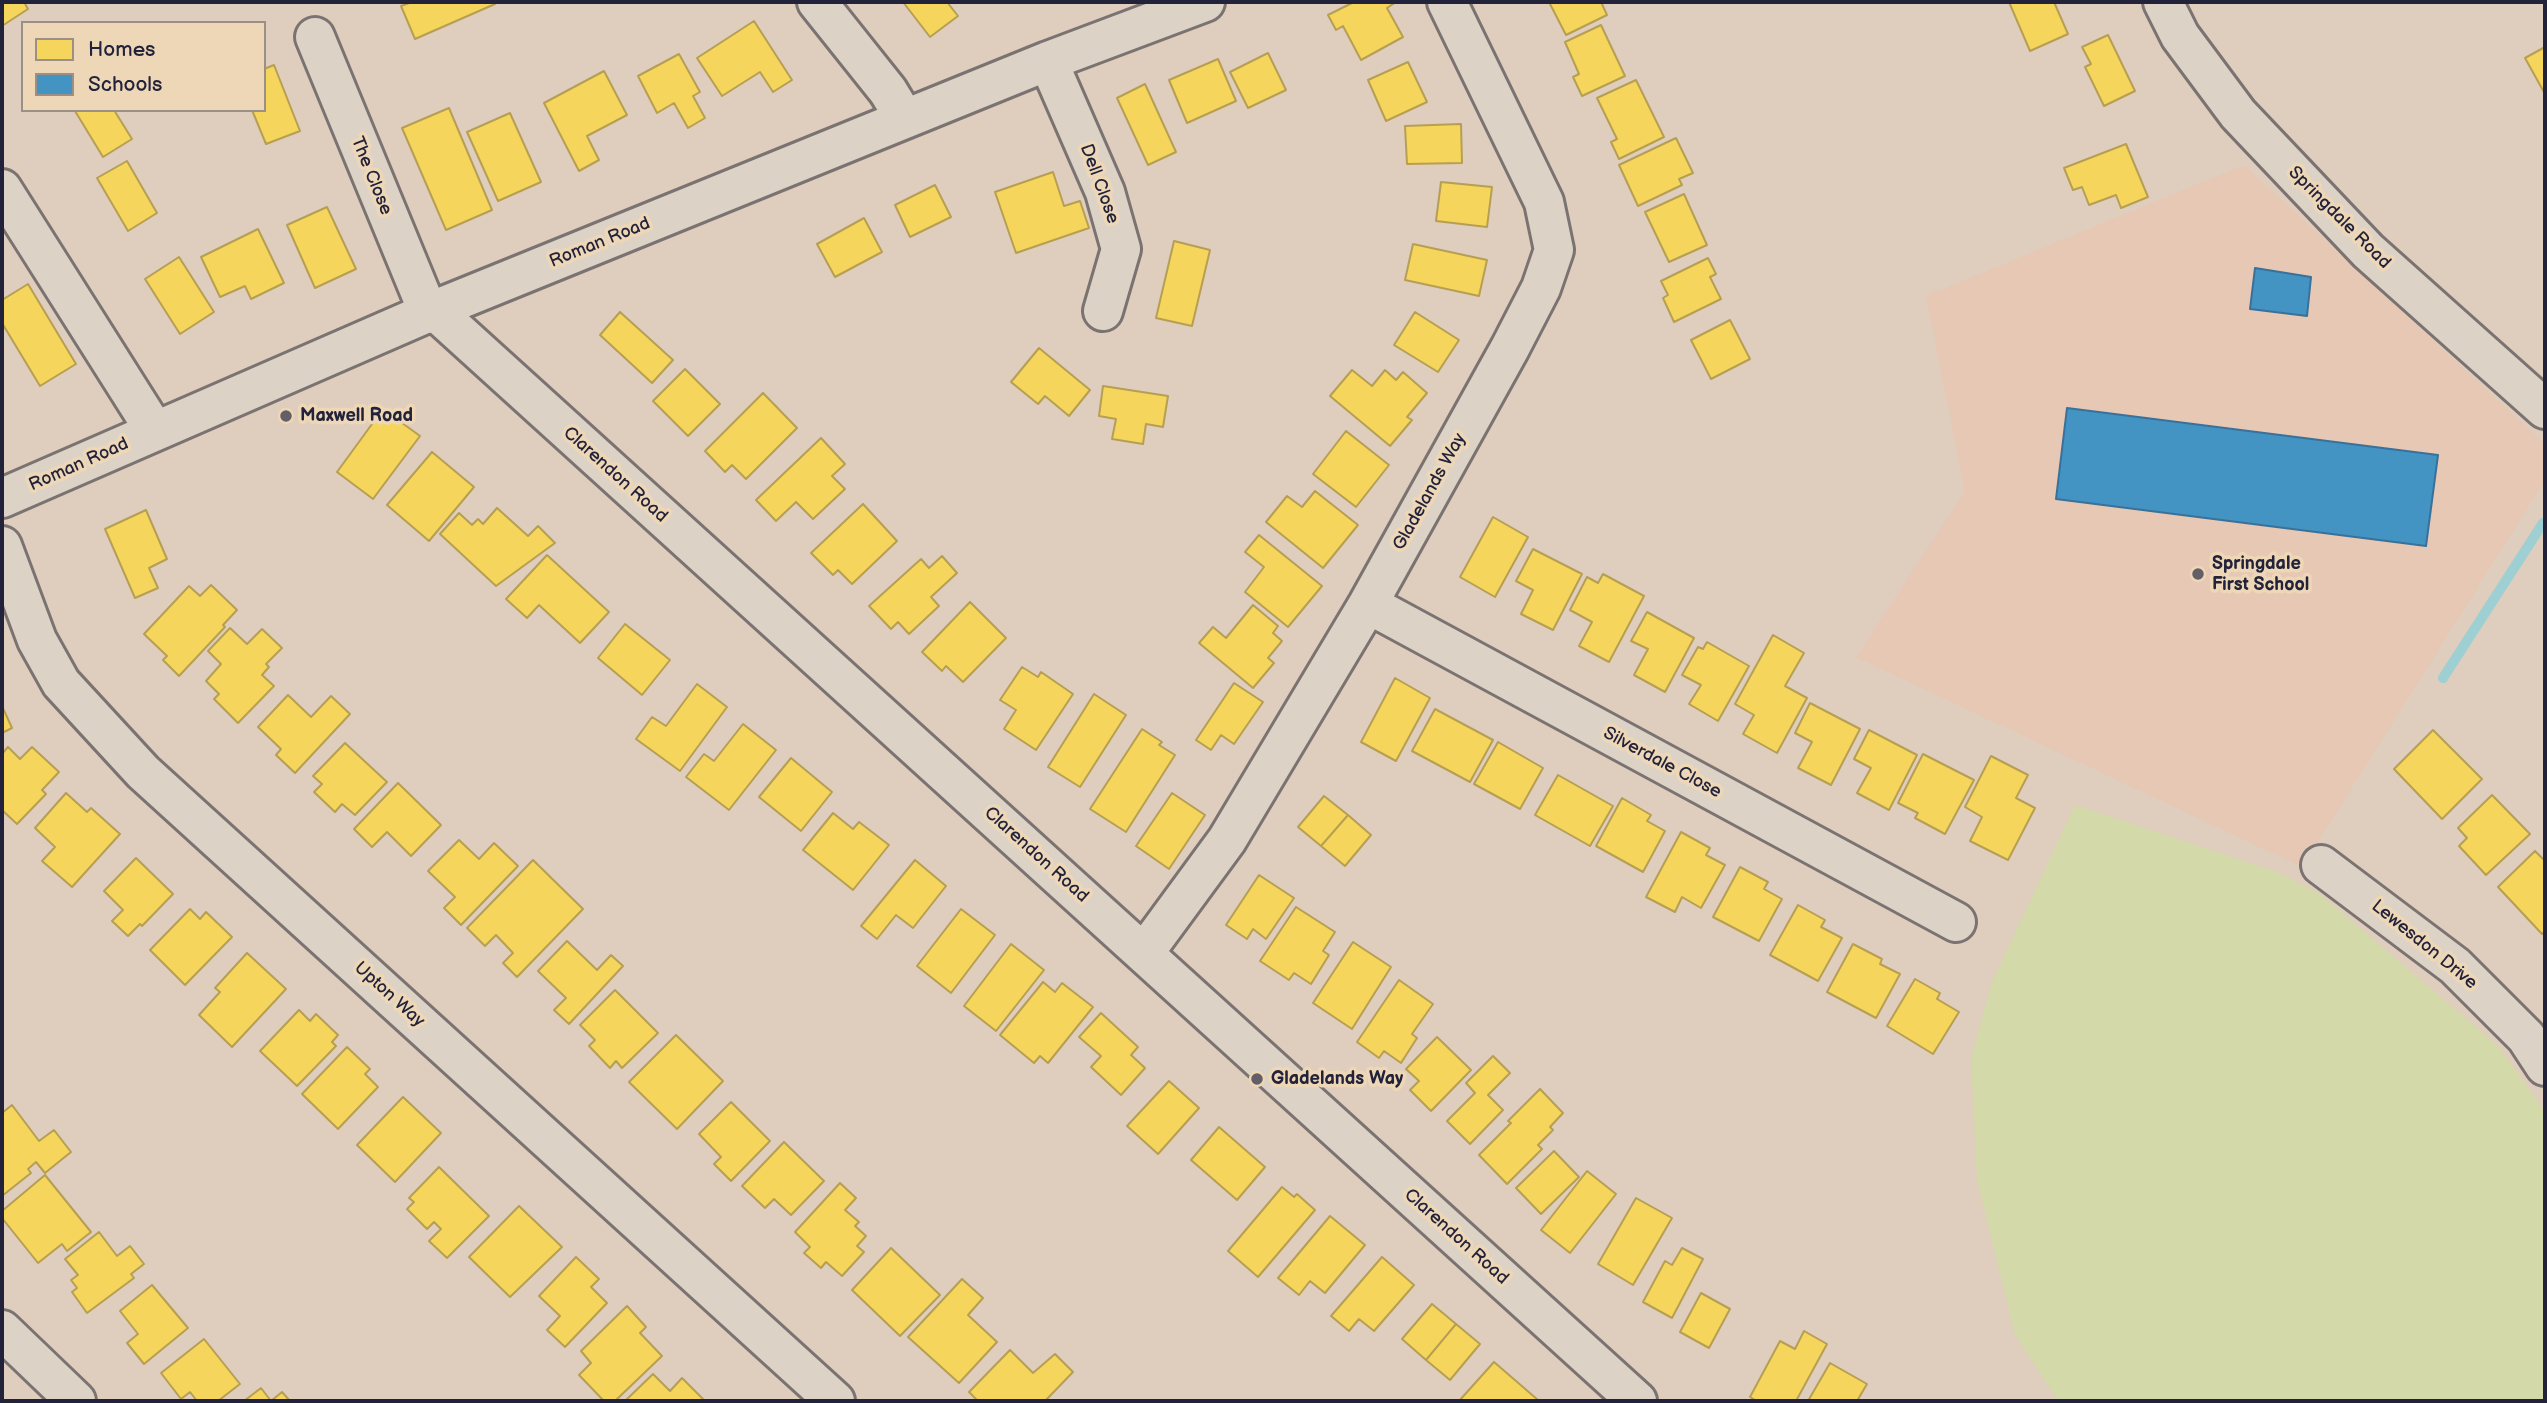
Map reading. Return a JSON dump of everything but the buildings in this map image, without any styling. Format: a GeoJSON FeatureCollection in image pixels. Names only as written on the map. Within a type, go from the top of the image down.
{"type":"FeatureCollection","features":[{"type":"Feature","properties":{"kind":"street"},"geometry":{"type":"LineString","coordinates":[[817,2],[888,91],[905,119]]}},
{"type":"Feature","properties":{"kind":"street","name":"Roman Road"},"geometry":{"type":"LineString","coordinates":[[2,498],[431,312],[1048,61],[1205,2]]}},
{"type":"Feature","properties":{"kind":"street","name":"Gladelands Way"},"geometry":{"type":"LineString","coordinates":[[1144,953],[1227,840],[1368,604],[1510,348],[1541,288],[1554,250],[1544,202],[1447,2]]}},
{"type":"Feature","properties":{"kind":"street","name":"Springdale Road"},"geometry":{"type":"LineString","coordinates":[[2162,2],[2180,36],[2238,114],[2368,251],[2545,409]]}},
{"type":"Feature","properties":{"kind":"street","name":"The Close"},"geometry":{"type":"LineString","coordinates":[[315,37],[431,312]]}},
{"type":"Feature","properties":{"kind":"street","name":"Dell Close"},"geometry":{"type":"LineString","coordinates":[[1048,61],[1105,192],[1121,249],[1102,312]]}},
{"type":"Feature","properties":{"kind":"street"},"geometry":{"type":"LineString","coordinates":[[2,189],[155,431]]}},
{"type":"Feature","properties":{"kind":"street","name":"Clarendon Road"},"geometry":{"type":"LineString","coordinates":[[431,312],[1637,1401]]}},
{"type":"Feature","properties":{"kind":"street","name":"Upton Way"},"geometry":{"type":"LineString","coordinates":[[2,546],[37,640],[61,683],[144,772],[835,1401]]}},
{"type":"Feature","properties":{"kind":"street","name":"Silverdale Close"},"geometry":{"type":"LineString","coordinates":[[1368,604],[1956,922]]}},
{"type":"Feature","properties":{"kind":"street","name":"Lewesdon Drive"},"geometry":{"type":"LineString","coordinates":[[2321,865],[2455,966],[2526,1037],[2545,1066]]}},
{"type":"Feature","properties":{"kind":"street"},"geometry":{"type":"LineString","coordinates":[[2,1330],[76,1401]]}},
{"type":"Feature","properties":{"kind":"shaded area","name":"Springdale First School"},"geometry":{"type":"Polygon","coordinates":[[[2244,165],[2545,444],[2545,480],[2302,867],[1856,657],[1965,492],[1926,296],[2244,165]]]}},
{"type":"Feature","properties":{"kind":"green space"},"geometry":{"type":"Polygon","coordinates":[[[2075,805],[2277,872],[2320,894],[2498,1046],[2545,1111],[2545,1401],[2058,1401],[2015,1335],[1977,1180],[1971,1058],[1992,982],[2075,805]]]}},
{"type":"Feature","properties":{"kind":"waterway"},"geometry":{"type":"LineString","coordinates":[[2443,678],[2543,523]]}},
{"type":"Feature","properties":{"kind":"place","name":"Maxwell Road"},"geometry":{"type":"Point","coordinates":[286,416]}},
{"type":"Feature","properties":{"kind":"place","name":"Springdale First School"},"geometry":{"type":"Point","coordinates":[2198,574]}},
{"type":"Feature","properties":{"kind":"place","name":"Gladelands Way"},"geometry":{"type":"Point","coordinates":[1257,1079]}}]}
